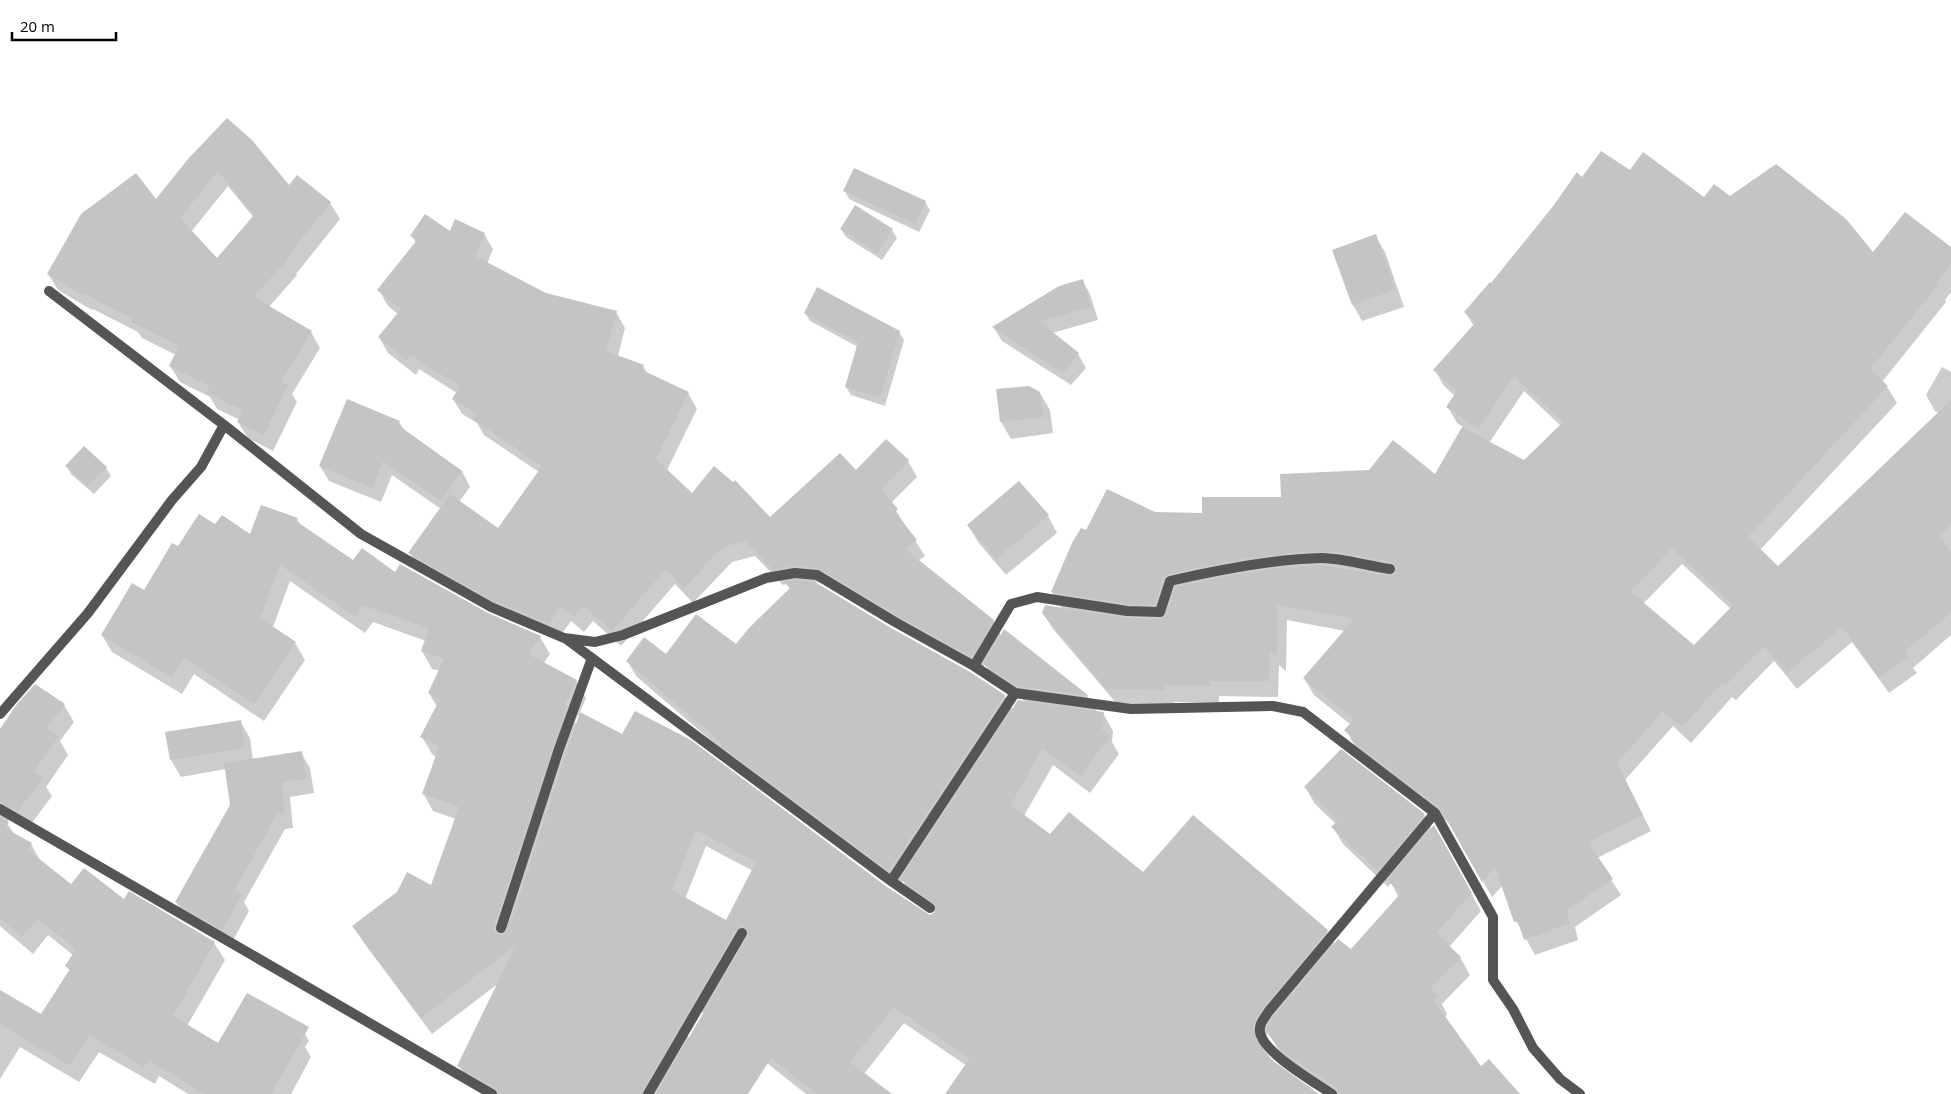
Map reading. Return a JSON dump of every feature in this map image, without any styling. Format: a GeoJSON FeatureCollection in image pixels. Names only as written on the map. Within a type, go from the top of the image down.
{"type":"FeatureCollection","features":[{"type":"Feature","properties":{"kind":"street"},"geometry":{"type":"LineString","coordinates":[[49,291],[361,534],[492,607],[564,638],[930,908]]}},
{"type":"Feature","properties":{"kind":"street"},"geometry":{"type":"LineString","coordinates":[[0,714],[88,613],[172,500],[201,467],[224,426]]}},
{"type":"Feature","properties":{"kind":"street"},"geometry":{"type":"LineString","coordinates":[[974,666],[1011,604],[1021,600],[1037,597],[1127,611],[1160,612],[1170,582],[1209,572],[1323,558],[1390,569]]}},
{"type":"Feature","properties":{"kind":"street"},"geometry":{"type":"LineString","coordinates":[[564,638],[595,642],[622,635],[766,578],[795,573],[817,575],[895,622],[974,666],[1015,693],[1131,710],[1273,706],[1303,712],[1435,813],[1493,918],[1493,980],[1514,1009],[1533,1048],[1560,1079],[1580,1094]]}},
{"type":"Feature","properties":{"kind":"street"},"geometry":{"type":"LineString","coordinates":[[501,928],[559,749],[592,658]]}},
{"type":"Feature","properties":{"kind":"street"},"geometry":{"type":"LineString","coordinates":[[891,881],[1015,693]]}},
{"type":"Feature","properties":{"kind":"street"},"geometry":{"type":"LineString","coordinates":[[0,809],[492,1094]]}},
{"type":"Feature","properties":{"kind":"street"},"geometry":{"type":"LineString","coordinates":[[1332,1094],[1278,1057],[1263,1040],[1260,1034],[1260,1026],[1269,1011],[1435,813]]}},
{"type":"Feature","properties":{"kind":"street"},"geometry":{"type":"LineString","coordinates":[[648,1094],[742,933]]}},
{"type":"Feature","properties":{"kind":"building"},"geometry":{"type":"Polygon","coordinates":[[[227,118],[252,140],[289,185],[297,175],[331,202],[287,257],[288,259],[254,297],[312,331],[281,382],[288,385],[264,435],[237,422],[243,410],[206,393],[210,386],[169,366],[179,346],[131,322],[133,319],[83,295],[47,274],[81,214],[136,173],[156,199],[188,159],[227,118]],[[218,171],[180,218],[217,258],[254,215],[218,171]]]}},
{"type":"Feature","properties":{"kind":"building"},"geometry":{"type":"Polygon","coordinates":[[[1601,151],[1630,170],[1643,152],[1704,197],[1714,184],[1730,196],[1776,164],[1846,219],[1873,252],[1905,212],[1951,247],[1951,264],[1936,283],[1938,285],[1870,369],[1888,386],[1748,537],[1778,566],[1951,400],[1951,525],[1938,536],[1951,551],[1951,613],[1905,651],[1909,657],[1879,678],[1842,627],[1787,673],[1764,646],[1726,685],[1723,682],[1682,727],[1663,711],[1617,763],[1643,815],[1588,842],[1613,879],[1567,910],[1570,923],[1524,940],[1518,921],[1514,922],[1495,867],[1482,882],[1440,808],[1350,739],[1352,738],[1344,730],[1354,720],[1303,678],[1354,619],[1278,605],[1277,657],[1270,651],[1269,681],[1210,681],[1210,686],[1165,686],[1165,690],[1106,689],[1042,613],[1045,605],[1126,618],[1160,619],[1167,614],[1175,587],[1227,576],[1285,567],[1322,565],[1389,576],[1395,574],[1397,567],[1391,562],[1338,552],[1303,552],[1244,559],[1168,574],[1163,579],[1155,605],[1128,604],[1051,592],[1072,543],[1081,528],[1086,530],[1107,489],[1155,512],[1202,513],[1202,497],[1281,497],[1280,474],[1369,470],[1393,440],[1435,474],[1462,427],[1524,460],[1563,422],[1514,376],[1479,429],[1446,407],[1457,391],[1433,370],[1476,322],[1464,312],[1491,283],[1554,205],[1577,172],[1582,177],[1601,151]],[[1672,548],[1631,592],[1694,645],[1733,605],[1672,548]]]}},
{"type":"Feature","properties":{"kind":"building"},"geometry":{"type":"Polygon","coordinates":[[[854,168],[926,201],[915,224],[843,191],[854,168]]]}},
{"type":"Feature","properties":{"kind":"building"},"geometry":{"type":"Polygon","coordinates":[[[855,205],[893,229],[877,253],[840,229],[855,205]]]}},
{"type":"Feature","properties":{"kind":"building"},"geometry":{"type":"Polygon","coordinates":[[[425,214],[450,231],[455,219],[485,233],[475,256],[546,293],[617,311],[606,351],[644,365],[642,370],[689,392],[656,459],[692,493],[714,466],[733,482],[735,480],[770,517],[840,453],[856,470],[886,439],[909,460],[881,489],[898,509],[895,512],[917,540],[905,549],[994,620],[972,657],[898,616],[820,569],[795,566],[773,570],[745,541],[723,547],[684,588],[666,569],[612,631],[583,606],[574,617],[561,606],[549,624],[494,601],[408,553],[450,494],[498,528],[542,466],[473,419],[477,414],[452,399],[460,386],[410,355],[407,360],[378,337],[401,309],[377,290],[417,240],[410,236],[425,214]]]}},
{"type":"Feature","properties":{"kind":"building"},"geometry":{"type":"Polygon","coordinates":[[[1376,234],[1395,290],[1352,305],[1332,250],[1376,234]]]}},
{"type":"Feature","properties":{"kind":"building"},"geometry":{"type":"Polygon","coordinates":[[[1083,279],[1091,307],[1039,321],[1079,353],[1063,373],[992,327],[1059,286],[1083,279]]]}},
{"type":"Feature","properties":{"kind":"building"},"geometry":{"type":"Polygon","coordinates":[[[817,287],[900,331],[880,398],[845,387],[858,342],[804,313],[817,287]]]}},
{"type":"Feature","properties":{"kind":"building"},"geometry":{"type":"Polygon","coordinates":[[[1029,386],[1040,392],[1044,417],[1000,422],[996,389],[1029,386]]]}},
{"type":"Feature","properties":{"kind":"building"},"geometry":{"type":"Polygon","coordinates":[[[347,399],[400,421],[398,425],[462,471],[441,500],[383,461],[372,488],[319,466],[347,399]]]}},
{"type":"Feature","properties":{"kind":"building"},"geometry":{"type":"Polygon","coordinates":[[[84,446],[107,467],[88,487],[65,466],[84,446]]]}},
{"type":"Feature","properties":{"kind":"building"},"geometry":{"type":"Polygon","coordinates":[[[1019,481],[1049,515],[996,559],[967,525],[1019,481]]]}},
{"type":"Feature","properties":{"kind":"building"},"geometry":{"type":"Polygon","coordinates":[[[261,505],[298,518],[296,521],[353,560],[362,548],[395,572],[400,564],[488,613],[541,636],[528,654],[577,680],[565,705],[567,706],[494,926],[494,930],[498,934],[503,935],[508,930],[580,712],[622,734],[635,711],[691,740],[887,887],[930,915],[936,911],[936,905],[900,879],[1018,700],[1104,712],[1102,730],[1110,736],[1080,776],[1042,748],[1011,805],[1050,834],[1069,812],[1143,872],[1193,815],[1328,930],[1264,1007],[1256,1018],[1253,1027],[1256,1040],[1272,1060],[1319,1094],[945,1094],[970,1058],[894,1007],[850,1062],[892,1094],[817,1094],[771,1058],[748,1094],[656,1094],[748,936],[748,930],[743,926],[736,930],[641,1094],[499,1094],[495,1088],[457,1066],[516,945],[421,1018],[352,926],[397,892],[407,872],[431,885],[459,807],[422,794],[439,747],[420,737],[440,699],[428,693],[444,659],[421,651],[429,628],[362,605],[355,616],[280,565],[260,618],[296,642],[254,704],[184,657],[172,677],[101,635],[132,583],[144,590],[172,543],[178,546],[199,514],[215,524],[222,515],[250,534],[261,505]],[[696,830],[672,890],[726,920],[756,862],[696,830]]]}},
{"type":"Feature","properties":{"kind":"building"},"geometry":{"type":"Polygon","coordinates":[[[795,580],[815,582],[891,628],[970,672],[1005,695],[889,871],[721,746],[723,744],[626,661],[644,637],[666,654],[696,614],[736,644],[749,628],[790,588],[784,582],[795,580]]]}},
{"type":"Feature","properties":{"kind":"building"},"geometry":{"type":"Polygon","coordinates":[[[1004,629],[1089,696],[1017,686],[983,664],[1004,629]]]}},
{"type":"Feature","properties":{"kind":"building"},"geometry":{"type":"Polygon","coordinates":[[[35,684],[65,704],[47,728],[59,736],[34,772],[43,778],[18,811],[0,802],[0,729],[17,704],[35,684]]]}},
{"type":"Feature","properties":{"kind":"building"},"geometry":{"type":"Polygon","coordinates":[[[241,720],[245,748],[170,760],[165,732],[241,720]]]}},
{"type":"Feature","properties":{"kind":"building"},"geometry":{"type":"Polygon","coordinates":[[[1341,749],[1425,814],[1378,871],[1331,827],[1338,820],[1304,787],[1341,749]]]}},
{"type":"Feature","properties":{"kind":"building"},"geometry":{"type":"Polygon","coordinates":[[[302,751],[306,779],[282,782],[285,813],[277,814],[234,891],[242,895],[222,930],[175,902],[230,805],[224,763],[302,751]]]}},
{"type":"Feature","properties":{"kind":"building"},"geometry":{"type":"Polygon","coordinates":[[[0,817],[9,822],[5,828],[32,843],[28,850],[71,884],[84,868],[124,899],[129,891],[215,942],[173,1016],[218,1043],[247,993],[309,1027],[271,1094],[204,1094],[149,1060],[144,1067],[89,1035],[69,1066],[0,1024],[0,990],[41,1014],[70,969],[65,966],[76,949],[38,919],[22,937],[0,918],[0,817]]]}},
{"type":"Feature","properties":{"kind":"building"},"geometry":{"type":"Polygon","coordinates":[[[1434,825],[1472,893],[1436,933],[1461,957],[1430,989],[1438,996],[1434,1001],[1481,1066],[1489,1059],[1520,1094],[1339,1094],[1336,1088],[1281,1050],[1268,1034],[1267,1026],[1338,939],[1351,949],[1401,893],[1387,880],[1434,825]]]}}]}
